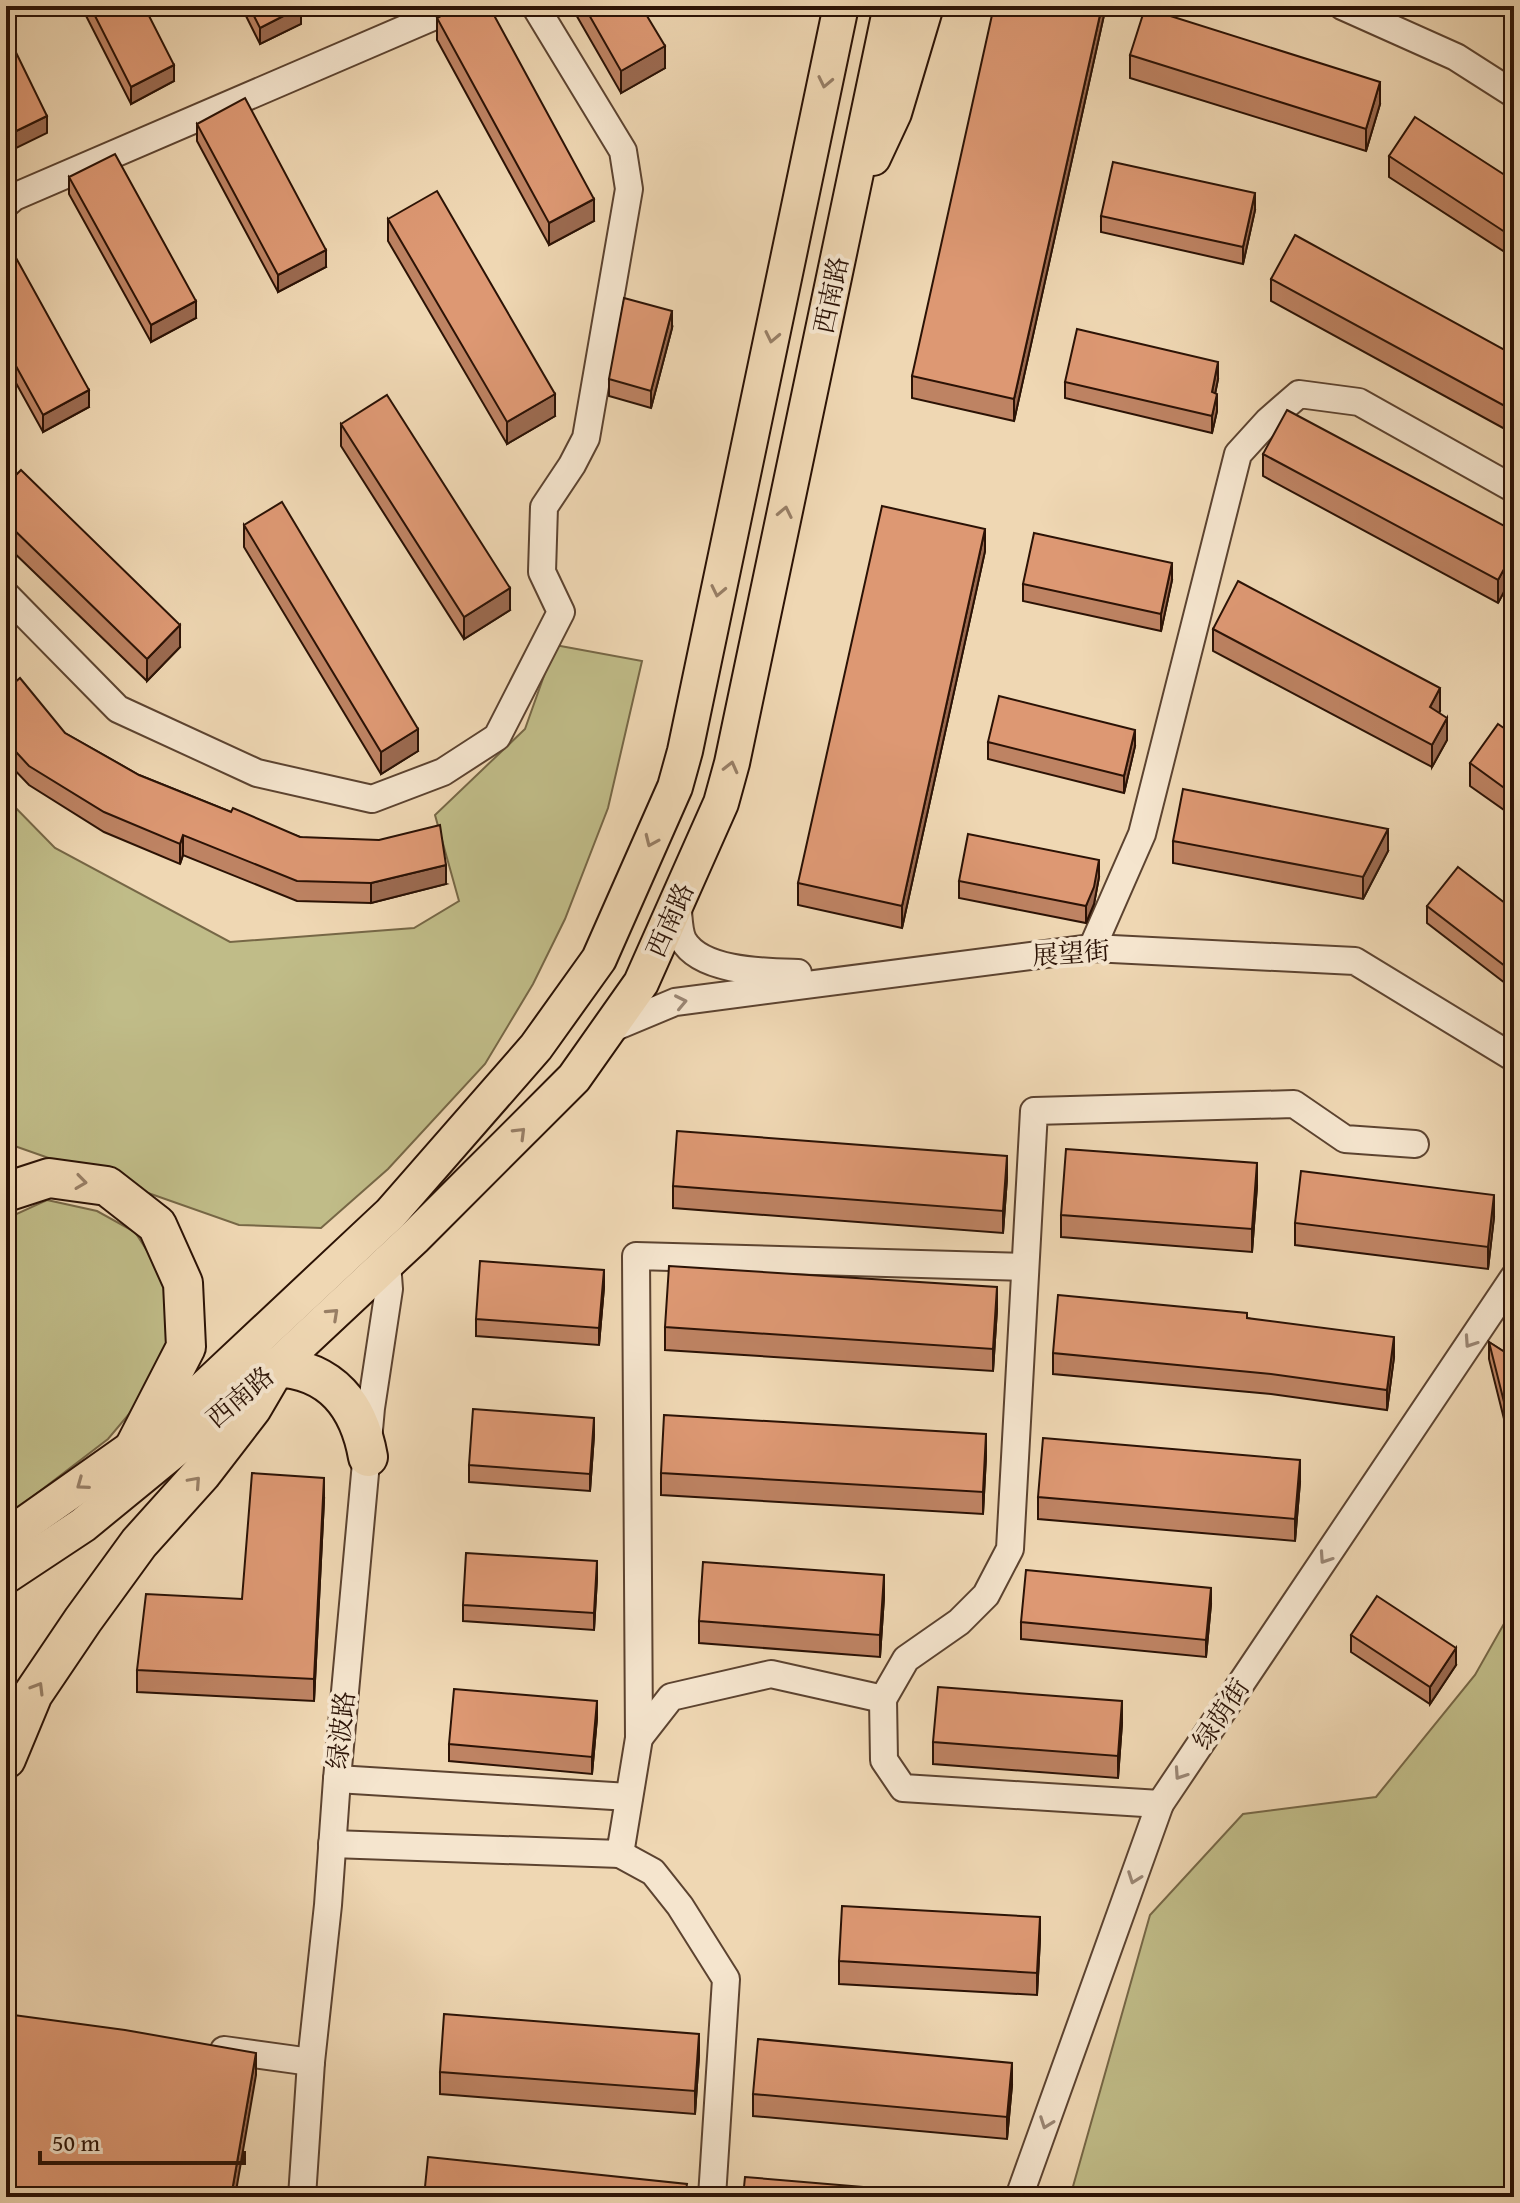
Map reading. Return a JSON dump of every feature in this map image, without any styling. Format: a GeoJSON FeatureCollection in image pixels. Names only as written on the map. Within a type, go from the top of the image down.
{"type":"FeatureCollection","features":[{"type":"Feature","properties":{"kind":"highway"},"geometry":{"type":"LineString","coordinates":[[6,1192],[49,1178],[107,1186],[157,1225],[183,1283],[186,1347],[135,1446]]}},
{"type":"Feature","properties":{"kind":"highway"},"geometry":{"type":"LineString","coordinates":[[6,1759],[33,1694],[83,1620],[139,1543],[227,1441],[252,1408],[276,1367],[312,1374],[344,1398],[364,1433],[368,1457]]}},
{"type":"Feature","properties":{"kind":"main road","name":"西南路"},"geometry":{"type":"LineString","coordinates":[[6,1576],[27,1536],[198,1394],[391,1213],[536,1047],[599,959],[675,787],[685,751],[841,6]]}},
{"type":"Feature","properties":{"kind":"main road","name":"西南路"},"geometry":{"type":"LineString","coordinates":[[27,1536],[83,1525],[276,1367],[387,1263],[574,1078],[641,983],[721,803],[732,763],[891,6]]}},
{"type":"Feature","properties":{"kind":"main road"},"geometry":{"type":"LineString","coordinates":[[848,213],[894,113],[926,6]]}},
{"type":"Feature","properties":{"kind":"street"},"geometry":{"type":"LineString","coordinates":[[6,204],[14,197],[458,6]]}},
{"type":"Feature","properties":{"kind":"street"},"geometry":{"type":"LineString","coordinates":[[6,595],[118,709],[257,773],[372,799],[443,772],[497,737],[561,612],[542,572],[544,507],[586,438],[629,189],[623,151],[535,6]]}},
{"type":"Feature","properties":{"kind":"street"},"geometry":{"type":"LineString","coordinates":[[1342,6],[1456,57],[1514,94]]}},
{"type":"Feature","properties":{"kind":"street"},"geometry":{"type":"LineString","coordinates":[[1092,948],[1142,834],[1238,454],[1268,421],[1299,394],[1359,402],[1514,489]]}},
{"type":"Feature","properties":{"kind":"street"},"geometry":{"type":"LineString","coordinates":[[677,903],[682,939],[698,956],[727,967],[771,972],[870,975]]}},
{"type":"Feature","properties":{"kind":"street","name":"展望街"},"geometry":{"type":"LineString","coordinates":[[608,1030],[675,1002],[1092,948],[1355,961],[1514,1058]]}},
{"type":"Feature","properties":{"kind":"street"},"geometry":{"type":"LineString","coordinates":[[1160,1804],[903,1788],[884,1760],[883,1699],[906,1659],[959,1622],[986,1595],[1010,1549],[1034,1111],[1294,1104],[1345,1139],[1415,1144]]}},
{"type":"Feature","properties":{"kind":"street"},"geometry":{"type":"LineString","coordinates":[[620,1854],[639,1738],[636,1256],[1024,1267]]}},
{"type":"Feature","properties":{"kind":"street","name":"绿波路"},"geometry":{"type":"LineString","coordinates":[[302,2197],[311,2062],[328,1905],[371,1408],[389,1289],[387,1263]]}},
{"type":"Feature","properties":{"kind":"street","name":"绿荫街"},"geometry":{"type":"LineString","coordinates":[[1019,2197],[1160,1804],[1514,1277]]}},
{"type":"Feature","properties":{"kind":"street"},"geometry":{"type":"LineString","coordinates":[[639,1738],[671,1697],[771,1674],[883,1699]]}},
{"type":"Feature","properties":{"kind":"street"},"geometry":{"type":"LineString","coordinates":[[337,1779],[629,1797]]}},
{"type":"Feature","properties":{"kind":"street"},"geometry":{"type":"LineString","coordinates":[[332,1844],[620,1854],[653,1872],[680,1906],[726,1979],[712,2197]]}},
{"type":"Feature","properties":{"kind":"street"},"geometry":{"type":"LineString","coordinates":[[204,2047],[311,2062]]}},
{"type":"Feature","properties":{"kind":"shaded area"},"geometry":{"type":"Polygon","coordinates":[[[555,645],[642,661],[608,808],[565,919],[533,984],[485,1064],[388,1169],[321,1228],[239,1225],[6,1143],[6,798],[55,848],[230,942],[414,928],[459,901],[435,815],[525,729],[555,645]]]}},
{"type":"Feature","properties":{"kind":"shaded area"},"geometry":{"type":"Polygon","coordinates":[[[47,1200],[97,1211],[135,1232],[162,1274],[169,1329],[162,1375],[108,1439],[6,1517],[6,1222],[12,1216],[47,1200]]]}},
{"type":"Feature","properties":{"kind":"shaded area"},"geometry":{"type":"Polygon","coordinates":[[[1514,1606],[1514,2197],[1070,2197],[1150,1915],[1243,1814],[1376,1797],[1475,1675],[1514,1606]]]}},
{"type":"Feature","properties":{"kind":"building"},"geometry":{"type":"Polygon","coordinates":[[[90,6],[144,6],[174,65],[131,87],[90,6]]]}},
{"type":"Feature","properties":{"kind":"building"},"geometry":{"type":"Polygon","coordinates":[[[249,6],[301,6],[301,7],[260,28],[249,6]]]}},
{"type":"Feature","properties":{"kind":"building"},"geometry":{"type":"Polygon","coordinates":[[[460,6],[489,6],[594,199],[549,223],[437,18],[460,6]]]}},
{"type":"Feature","properties":{"kind":"building"},"geometry":{"type":"Polygon","coordinates":[[[584,6],[641,6],[665,46],[621,71],[584,6]]]}},
{"type":"Feature","properties":{"kind":"building"},"geometry":{"type":"Polygon","coordinates":[[[994,6],[1102,6],[1014,399],[912,376],[994,6]]]}},
{"type":"Feature","properties":{"kind":"building"},"geometry":{"type":"Polygon","coordinates":[[[1145,8],[1380,82],[1366,129],[1130,55],[1145,8]]]}},
{"type":"Feature","properties":{"kind":"building"},"geometry":{"type":"Polygon","coordinates":[[[6,32],[47,116],[6,136],[6,32]]]}},
{"type":"Feature","properties":{"kind":"building"},"geometry":{"type":"Polygon","coordinates":[[[245,98],[326,250],[278,275],[197,124],[245,98]]]}},
{"type":"Feature","properties":{"kind":"building"},"geometry":{"type":"Polygon","coordinates":[[[1415,117],[1514,181],[1514,238],[1389,156],[1415,117]]]}},
{"type":"Feature","properties":{"kind":"building"},"geometry":{"type":"Polygon","coordinates":[[[115,154],[196,301],[151,325],[69,177],[115,154]]]}},
{"type":"Feature","properties":{"kind":"building"},"geometry":{"type":"Polygon","coordinates":[[[1113,162],[1255,193],[1243,247],[1101,216],[1113,162]]]}},
{"type":"Feature","properties":{"kind":"building"},"geometry":{"type":"Polygon","coordinates":[[[437,191],[555,394],[507,422],[388,219],[437,191]]]}},
{"type":"Feature","properties":{"kind":"building"},"geometry":{"type":"Polygon","coordinates":[[[1295,235],[1514,355],[1514,411],[1271,279],[1295,235]]]}},
{"type":"Feature","properties":{"kind":"building"},"geometry":{"type":"Polygon","coordinates":[[[10,247],[89,390],[43,415],[6,348],[6,249],[10,247]]]}},
{"type":"Feature","properties":{"kind":"building"},"geometry":{"type":"Polygon","coordinates":[[[624,298],[672,311],[651,391],[609,379],[624,298]]]}},
{"type":"Feature","properties":{"kind":"building"},"geometry":{"type":"Polygon","coordinates":[[[1077,329],[1218,362],[1212,392],[1217,394],[1212,416],[1065,382],[1077,329]]]}},
{"type":"Feature","properties":{"kind":"building"},"geometry":{"type":"Polygon","coordinates":[[[387,395],[510,588],[464,617],[341,424],[387,395]]]}},
{"type":"Feature","properties":{"kind":"building"},"geometry":{"type":"Polygon","coordinates":[[[1287,410],[1514,531],[1514,551],[1498,580],[1263,454],[1287,410]]]}},
{"type":"Feature","properties":{"kind":"building"},"geometry":{"type":"Polygon","coordinates":[[[21,470],[180,625],[147,659],[6,522],[6,485],[21,470]]]}},
{"type":"Feature","properties":{"kind":"building"},"geometry":{"type":"Polygon","coordinates":[[[282,502],[418,729],[381,752],[244,525],[282,502]]]}},
{"type":"Feature","properties":{"kind":"building"},"geometry":{"type":"Polygon","coordinates":[[[882,506],[985,529],[902,906],[798,883],[882,506]]]}},
{"type":"Feature","properties":{"kind":"building"},"geometry":{"type":"Polygon","coordinates":[[[1034,533],[1172,563],[1161,614],[1023,584],[1034,533]]]}},
{"type":"Feature","properties":{"kind":"building"},"geometry":{"type":"Polygon","coordinates":[[[1238,581],[1440,688],[1430,707],[1447,718],[1432,745],[1213,629],[1238,581]]]}},
{"type":"Feature","properties":{"kind":"building"},"geometry":{"type":"Polygon","coordinates":[[[20,678],[65,733],[139,775],[231,812],[233,808],[300,837],[379,840],[440,825],[446,865],[371,883],[297,881],[183,835],[180,844],[104,812],[29,766],[6,741],[6,690],[20,678]]]}},
{"type":"Feature","properties":{"kind":"building"},"geometry":{"type":"Polygon","coordinates":[[[999,696],[1135,730],[1124,776],[988,742],[999,696]]]}},
{"type":"Feature","properties":{"kind":"building"},"geometry":{"type":"Polygon","coordinates":[[[1498,724],[1514,735],[1514,795],[1470,763],[1498,724]]]}},
{"type":"Feature","properties":{"kind":"building"},"geometry":{"type":"Polygon","coordinates":[[[1183,789],[1388,829],[1363,877],[1173,841],[1183,789]]]}},
{"type":"Feature","properties":{"kind":"building"},"geometry":{"type":"Polygon","coordinates":[[[968,834],[1099,860],[1094,887],[1086,906],[959,881],[968,834]]]}},
{"type":"Feature","properties":{"kind":"building"},"geometry":{"type":"Polygon","coordinates":[[[1458,867],[1514,910],[1514,973],[1427,906],[1458,867]]]}},
{"type":"Feature","properties":{"kind":"building"},"geometry":{"type":"Polygon","coordinates":[[[677,1131],[1007,1156],[1003,1211],[673,1186],[677,1131]]]}},
{"type":"Feature","properties":{"kind":"building"},"geometry":{"type":"Polygon","coordinates":[[[1066,1149],[1257,1163],[1252,1229],[1061,1215],[1066,1149]]]}},
{"type":"Feature","properties":{"kind":"building"},"geometry":{"type":"Polygon","coordinates":[[[1301,1171],[1494,1195],[1488,1247],[1295,1223],[1301,1171]]]}},
{"type":"Feature","properties":{"kind":"building"},"geometry":{"type":"Polygon","coordinates":[[[480,1261],[604,1270],[599,1328],[476,1319],[480,1261]]]}},
{"type":"Feature","properties":{"kind":"building"},"geometry":{"type":"Polygon","coordinates":[[[669,1266],[997,1287],[993,1349],[665,1327],[669,1266]]]}},
{"type":"Feature","properties":{"kind":"building"},"geometry":{"type":"Polygon","coordinates":[[[1058,1295],[1247,1313],[1247,1318],[1394,1337],[1387,1390],[1271,1374],[1053,1353],[1058,1295]]]}},
{"type":"Feature","properties":{"kind":"building"},"geometry":{"type":"Polygon","coordinates":[[[1489,1342],[1514,1358],[1514,1412],[1505,1406],[1489,1342]]]}},
{"type":"Feature","properties":{"kind":"building"},"geometry":{"type":"Polygon","coordinates":[[[473,1409],[594,1418],[590,1474],[469,1465],[473,1409]]]}},
{"type":"Feature","properties":{"kind":"building"},"geometry":{"type":"Polygon","coordinates":[[[664,1415],[986,1434],[983,1492],[661,1473],[664,1415]]]}},
{"type":"Feature","properties":{"kind":"building"},"geometry":{"type":"Polygon","coordinates":[[[1043,1438],[1300,1460],[1295,1519],[1038,1497],[1043,1438]]]}},
{"type":"Feature","properties":{"kind":"building"},"geometry":{"type":"Polygon","coordinates":[[[252,1473],[324,1478],[314,1679],[137,1670],[146,1594],[242,1599],[252,1473]]]}},
{"type":"Feature","properties":{"kind":"building"},"geometry":{"type":"Polygon","coordinates":[[[466,1553],[597,1561],[594,1613],[463,1605],[466,1553]]]}},
{"type":"Feature","properties":{"kind":"building"},"geometry":{"type":"Polygon","coordinates":[[[703,1562],[884,1575],[880,1635],[699,1621],[703,1562]]]}},
{"type":"Feature","properties":{"kind":"building"},"geometry":{"type":"Polygon","coordinates":[[[1026,1570],[1211,1588],[1206,1640],[1021,1622],[1026,1570]]]}},
{"type":"Feature","properties":{"kind":"building"},"geometry":{"type":"Polygon","coordinates":[[[1377,1596],[1456,1648],[1430,1687],[1351,1635],[1377,1596]]]}},
{"type":"Feature","properties":{"kind":"building"},"geometry":{"type":"Polygon","coordinates":[[[938,1687],[1122,1701],[1118,1756],[933,1742],[938,1687]]]}},
{"type":"Feature","properties":{"kind":"building"},"geometry":{"type":"Polygon","coordinates":[[[454,1689],[597,1701],[592,1757],[449,1744],[454,1689]]]}},
{"type":"Feature","properties":{"kind":"building"},"geometry":{"type":"Polygon","coordinates":[[[842,1906],[1040,1917],[1037,1973],[839,1961],[842,1906]]]}},
{"type":"Feature","properties":{"kind":"building"},"geometry":{"type":"Polygon","coordinates":[[[6,2014],[125,2030],[256,2053],[231,2197],[6,2197],[6,2014]]]}},
{"type":"Feature","properties":{"kind":"building"},"geometry":{"type":"Polygon","coordinates":[[[444,2014],[699,2034],[695,2091],[440,2072],[444,2014]]]}},
{"type":"Feature","properties":{"kind":"building"},"geometry":{"type":"Polygon","coordinates":[[[758,2039],[1012,2063],[1007,2117],[753,2094],[758,2039]]]}},
{"type":"Feature","properties":{"kind":"building"},"geometry":{"type":"Polygon","coordinates":[[[428,2157],[687,2184],[685,2197],[424,2197],[428,2157]]]}},
{"type":"Feature","properties":{"kind":"building"},"geometry":{"type":"Polygon","coordinates":[[[745,2177],[958,2195],[958,2197],[743,2197],[745,2177]]]}}]}
